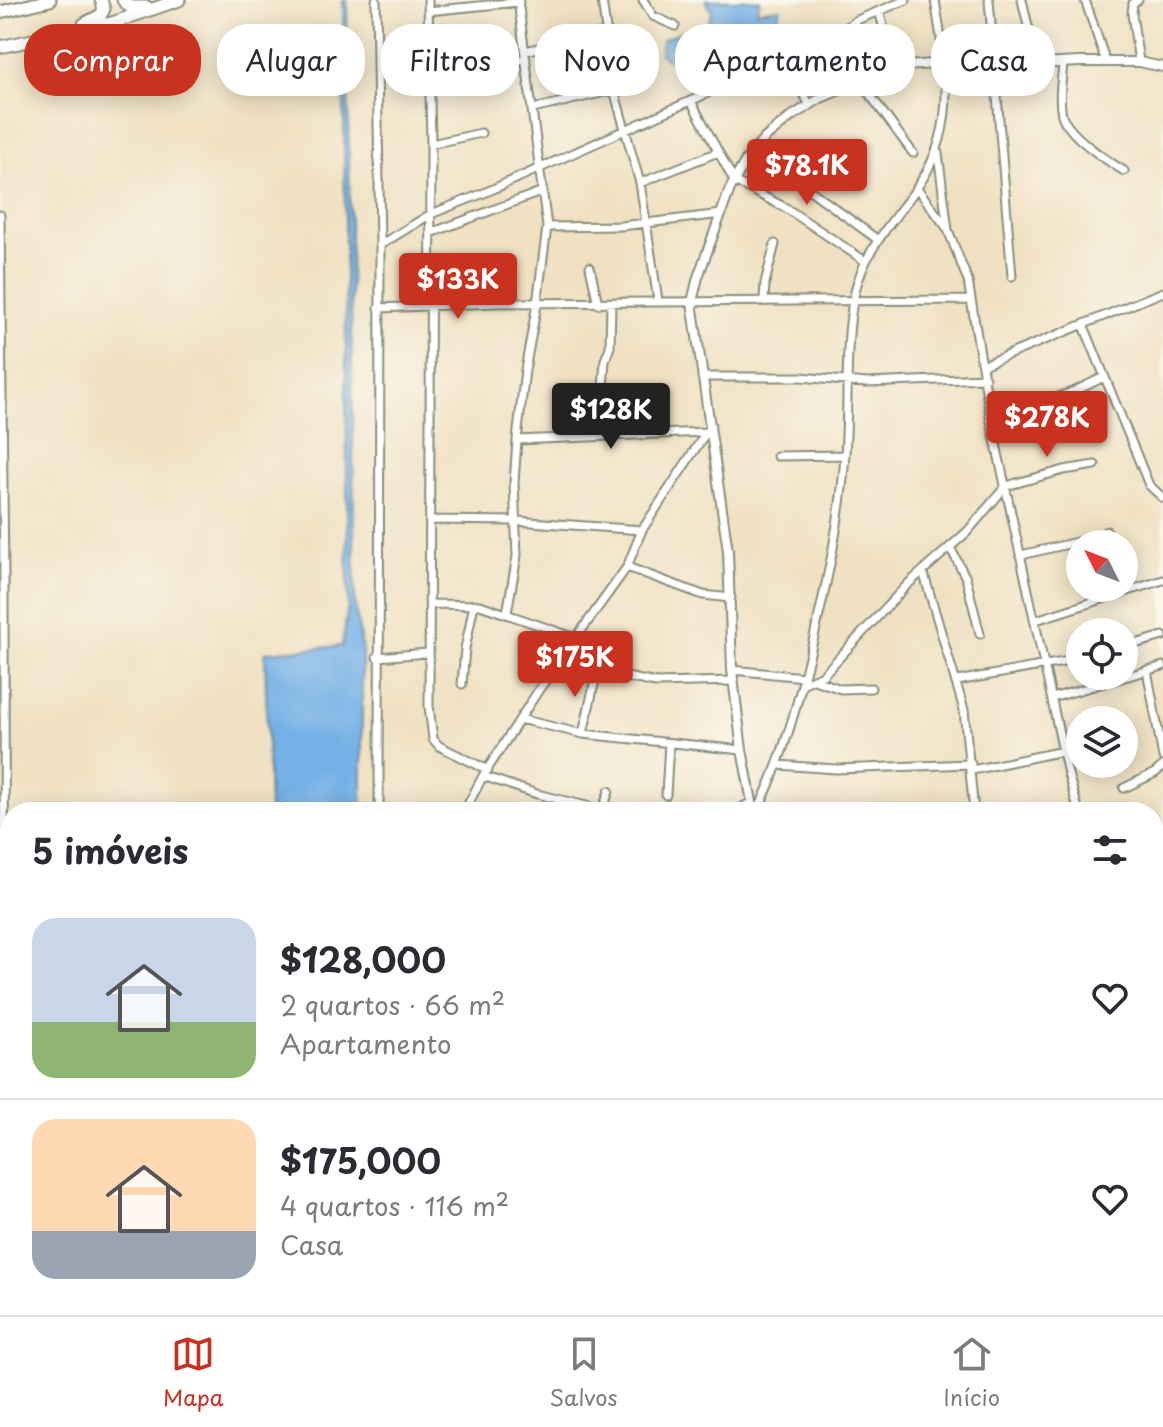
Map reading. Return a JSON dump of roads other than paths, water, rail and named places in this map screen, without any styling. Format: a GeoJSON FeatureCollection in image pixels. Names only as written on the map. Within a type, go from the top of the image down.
{"type":"FeatureCollection","features":[{"type":"Feature","properties":{"kind":"highway"},"geometry":{"type":"LineString","coordinates":[[0,12],[50,0]]}},
{"type":"Feature","properties":{"kind":"highway"},"geometry":{"type":"LineString","coordinates":[[82,24],[101,15],[104,9],[101,0]]}},
{"type":"Feature","properties":{"kind":"highway"},"geometry":{"type":"LineString","coordinates":[[123,0],[130,7],[139,9],[176,1]]}},
{"type":"Feature","properties":{"kind":"highway"},"geometry":{"type":"LineString","coordinates":[[108,24],[176,1]]}},
{"type":"Feature","properties":{"kind":"highway"},"geometry":{"type":"LineString","coordinates":[[0,47],[24,42]]}},
{"type":"Feature","properties":{"kind":"street"},"geometry":{"type":"LineString","coordinates":[[376,0],[380,245],[379,802]]}},
{"type":"Feature","properties":{"kind":"street"},"geometry":{"type":"LineString","coordinates":[[428,0],[428,24]]}},
{"type":"Feature","properties":{"kind":"street"},"geometry":{"type":"LineString","coordinates":[[602,0],[606,24]]}},
{"type":"Feature","properties":{"kind":"street"},"geometry":{"type":"LineString","coordinates":[[643,0],[653,16],[675,26]]}},
{"type":"Feature","properties":{"kind":"street"},"geometry":{"type":"LineString","coordinates":[[851,24],[906,0]]}},
{"type":"Feature","properties":{"kind":"street"},"geometry":{"type":"LineString","coordinates":[[935,0],[939,24]]}},
{"type":"Feature","properties":{"kind":"street"},"geometry":{"type":"LineString","coordinates":[[989,0],[991,24]]}},
{"type":"Feature","properties":{"kind":"street"},"geometry":{"type":"LineString","coordinates":[[1022,0],[1028,24]]}},
{"type":"Feature","properties":{"kind":"street"},"geometry":{"type":"LineString","coordinates":[[1085,0],[1106,62]]}},
{"type":"Feature","properties":{"kind":"street"},"geometry":{"type":"LineString","coordinates":[[1138,0],[1133,3],[1132,14],[1139,62]]}},
{"type":"Feature","properties":{"kind":"street"},"geometry":{"type":"LineString","coordinates":[[428,11],[518,1],[541,167],[547,227],[517,440],[514,483],[517,556],[507,613]]}},
{"type":"Feature","properties":{"kind":"street"},"geometry":{"type":"LineString","coordinates":[[879,11],[883,24]]}},
{"type":"Feature","properties":{"kind":"street"},"geometry":{"type":"LineString","coordinates":[[519,56],[535,52]]}},
{"type":"Feature","properties":{"kind":"street"},"geometry":{"type":"LineString","coordinates":[[1055,64],[1139,62],[1163,67]]}},
{"type":"Feature","properties":{"kind":"street"},"geometry":{"type":"LineString","coordinates":[[1063,63],[1060,104],[1063,118],[1079,137],[1124,171]]}},
{"type":"Feature","properties":{"kind":"street"},"geometry":{"type":"LineString","coordinates":[[430,96],[428,653],[433,739],[486,773],[537,794],[570,802]]}},
{"type":"Feature","properties":{"kind":"street"},"geometry":{"type":"LineString","coordinates":[[533,109],[588,96]]}},
{"type":"Feature","properties":{"kind":"street"},"geometry":{"type":"LineString","coordinates":[[616,96],[640,183],[658,301]]}},
{"type":"Feature","properties":{"kind":"street"},"geometry":{"type":"LineString","coordinates":[[380,245],[431,214],[702,96]]}},
{"type":"Feature","properties":{"kind":"street"},"geometry":{"type":"LineString","coordinates":[[805,96],[810,105]]}},
{"type":"Feature","properties":{"kind":"street"},"geometry":{"type":"LineString","coordinates":[[752,802],[732,670],[728,551],[692,302],[698,277],[734,181],[754,149],[792,116],[828,96]]}},
{"type":"Feature","properties":{"kind":"street"},"geometry":{"type":"LineString","coordinates":[[866,96],[913,153]]}},
{"type":"Feature","properties":{"kind":"street"},"geometry":{"type":"LineString","coordinates":[[761,802],[778,765],[804,680],[828,577],[845,455],[853,299],[859,273],[878,240],[917,188],[937,151],[944,131],[945,96]]}},
{"type":"Feature","properties":{"kind":"street"},"geometry":{"type":"LineString","coordinates":[[997,96],[1012,276]]}},
{"type":"Feature","properties":{"kind":"street"},"geometry":{"type":"LineString","coordinates":[[691,101],[734,181],[786,208],[865,261]]}},
{"type":"Feature","properties":{"kind":"street"},"geometry":{"type":"LineString","coordinates":[[431,144],[481,133]]}},
{"type":"Feature","properties":{"kind":"street"},"geometry":{"type":"LineString","coordinates":[[754,149],[878,240]]}},
{"type":"Feature","properties":{"kind":"street"},"geometry":{"type":"LineString","coordinates":[[937,151],[948,230],[968,281],[991,421],[1077,802]]}},
{"type":"Feature","properties":{"kind":"street"},"geometry":{"type":"LineString","coordinates":[[640,183],[718,152]]}},
{"type":"Feature","properties":{"kind":"street"},"geometry":{"type":"LineString","coordinates":[[917,188],[948,230]]}},
{"type":"Feature","properties":{"kind":"street"},"geometry":{"type":"LineString","coordinates":[[431,233],[543,191]]}},
{"type":"Feature","properties":{"kind":"street"},"geometry":{"type":"LineString","coordinates":[[547,227],[602,227],[722,214]]}},
{"type":"Feature","properties":{"kind":"street"},"geometry":{"type":"LineString","coordinates":[[0,215],[1,802]]}},
{"type":"Feature","properties":{"kind":"street"},"geometry":{"type":"LineString","coordinates":[[764,301],[765,283],[775,244]]}},
{"type":"Feature","properties":{"kind":"street"},"geometry":{"type":"LineString","coordinates":[[590,267],[598,304]]}},
{"type":"Feature","properties":{"kind":"street"},"geometry":{"type":"LineString","coordinates":[[983,365],[1163,292]]}},
{"type":"Feature","properties":{"kind":"street"},"geometry":{"type":"LineString","coordinates":[[379,308],[658,301],[970,300]]}},
{"type":"Feature","properties":{"kind":"street"},"geometry":{"type":"LineString","coordinates":[[603,388],[605,360],[610,347],[611,304]]}},
{"type":"Feature","properties":{"kind":"street"},"geometry":{"type":"LineString","coordinates":[[1084,326],[1149,485],[1163,498]]}},
{"type":"Feature","properties":{"kind":"street"},"geometry":{"type":"LineString","coordinates":[[702,377],[917,382],[985,378]]}},
{"type":"Feature","properties":{"kind":"street"},"geometry":{"type":"LineString","coordinates":[[991,421],[1075,391],[1104,377]]}},
{"type":"Feature","properties":{"kind":"street"},"geometry":{"type":"LineString","coordinates":[[517,440],[708,429]]}},
{"type":"Feature","properties":{"kind":"street"},"geometry":{"type":"LineString","coordinates":[[470,802],[520,719],[627,567],[642,530],[708,429]]}},
{"type":"Feature","properties":{"kind":"street"},"geometry":{"type":"LineString","coordinates":[[777,456],[845,455]]}},
{"type":"Feature","properties":{"kind":"street"},"geometry":{"type":"LineString","coordinates":[[814,680],[923,571],[951,549],[1006,486],[1095,465]]}},
{"type":"Feature","properties":{"kind":"street"},"geometry":{"type":"LineString","coordinates":[[430,520],[516,521],[642,530]]}},
{"type":"Feature","properties":{"kind":"street"},"geometry":{"type":"LineString","coordinates":[[1021,555],[1066,545]]}},
{"type":"Feature","properties":{"kind":"street"},"geometry":{"type":"LineString","coordinates":[[951,549],[966,578],[980,634]]}},
{"type":"Feature","properties":{"kind":"street"},"geometry":{"type":"LineString","coordinates":[[627,567],[703,595],[731,598]]}},
{"type":"Feature","properties":{"kind":"street"},"geometry":{"type":"LineString","coordinates":[[923,571],[957,681],[972,767],[974,802]]}},
{"type":"Feature","properties":{"kind":"street"},"geometry":{"type":"LineString","coordinates":[[1036,620],[1163,580]]}},
{"type":"Feature","properties":{"kind":"street"},"geometry":{"type":"LineString","coordinates":[[430,604],[474,604],[576,638]]}},
{"type":"Feature","properties":{"kind":"street"},"geometry":{"type":"LineString","coordinates":[[462,684],[474,604]]}},
{"type":"Feature","properties":{"kind":"street"},"geometry":{"type":"LineString","coordinates":[[1138,643],[1163,636]]}},
{"type":"Feature","properties":{"kind":"street"},"geometry":{"type":"LineString","coordinates":[[377,657],[428,653]]}},
{"type":"Feature","properties":{"kind":"street"},"geometry":{"type":"LineString","coordinates":[[560,661],[656,683],[734,681]]}},
{"type":"Feature","properties":{"kind":"street"},"geometry":{"type":"LineString","coordinates":[[957,681],[1066,662]]}},
{"type":"Feature","properties":{"kind":"street"},"geometry":{"type":"LineString","coordinates":[[1052,698],[1163,666]]}},
{"type":"Feature","properties":{"kind":"street"},"geometry":{"type":"LineString","coordinates":[[732,670],[814,680],[841,689],[871,688]]}},
{"type":"Feature","properties":{"kind":"street"},"geometry":{"type":"LineString","coordinates":[[1147,670],[1163,757]]}},
{"type":"Feature","properties":{"kind":"street"},"geometry":{"type":"LineString","coordinates":[[583,734],[597,671]]}},
{"type":"Feature","properties":{"kind":"street"},"geometry":{"type":"LineString","coordinates":[[520,719],[583,734],[742,750]]}},
{"type":"Feature","properties":{"kind":"street"},"geometry":{"type":"LineString","coordinates":[[666,795],[669,743]]}},
{"type":"Feature","properties":{"kind":"street"},"geometry":{"type":"LineString","coordinates":[[778,765],[836,769],[972,767],[1066,746]]}},
{"type":"Feature","properties":{"kind":"street"},"geometry":{"type":"LineString","coordinates":[[1124,788],[1163,766]]}},
{"type":"Feature","properties":{"kind":"street"},"geometry":{"type":"LineString","coordinates":[[605,802],[609,791]]}},
{"type":"Feature","properties":{"kind":"water"},"geometry":{"type":"Polygon","coordinates":[[[343,0],[347,0],[347,24],[343,24],[343,0]]]}},
{"type":"Feature","properties":{"kind":"water"},"geometry":{"type":"Polygon","coordinates":[[[706,0],[760,0],[757,11],[780,8],[777,24],[707,24],[712,12],[706,0]]]}},
{"type":"Feature","properties":{"kind":"water"},"geometry":{"type":"Polygon","coordinates":[[[675,34],[675,63],[660,55],[662,40],[675,34]]]}},
{"type":"Feature","properties":{"kind":"water"},"geometry":{"type":"Polygon","coordinates":[[[344,96],[348,96],[355,606],[362,648],[362,802],[269,802],[265,652],[342,646],[348,606],[344,96]]]}}]}
